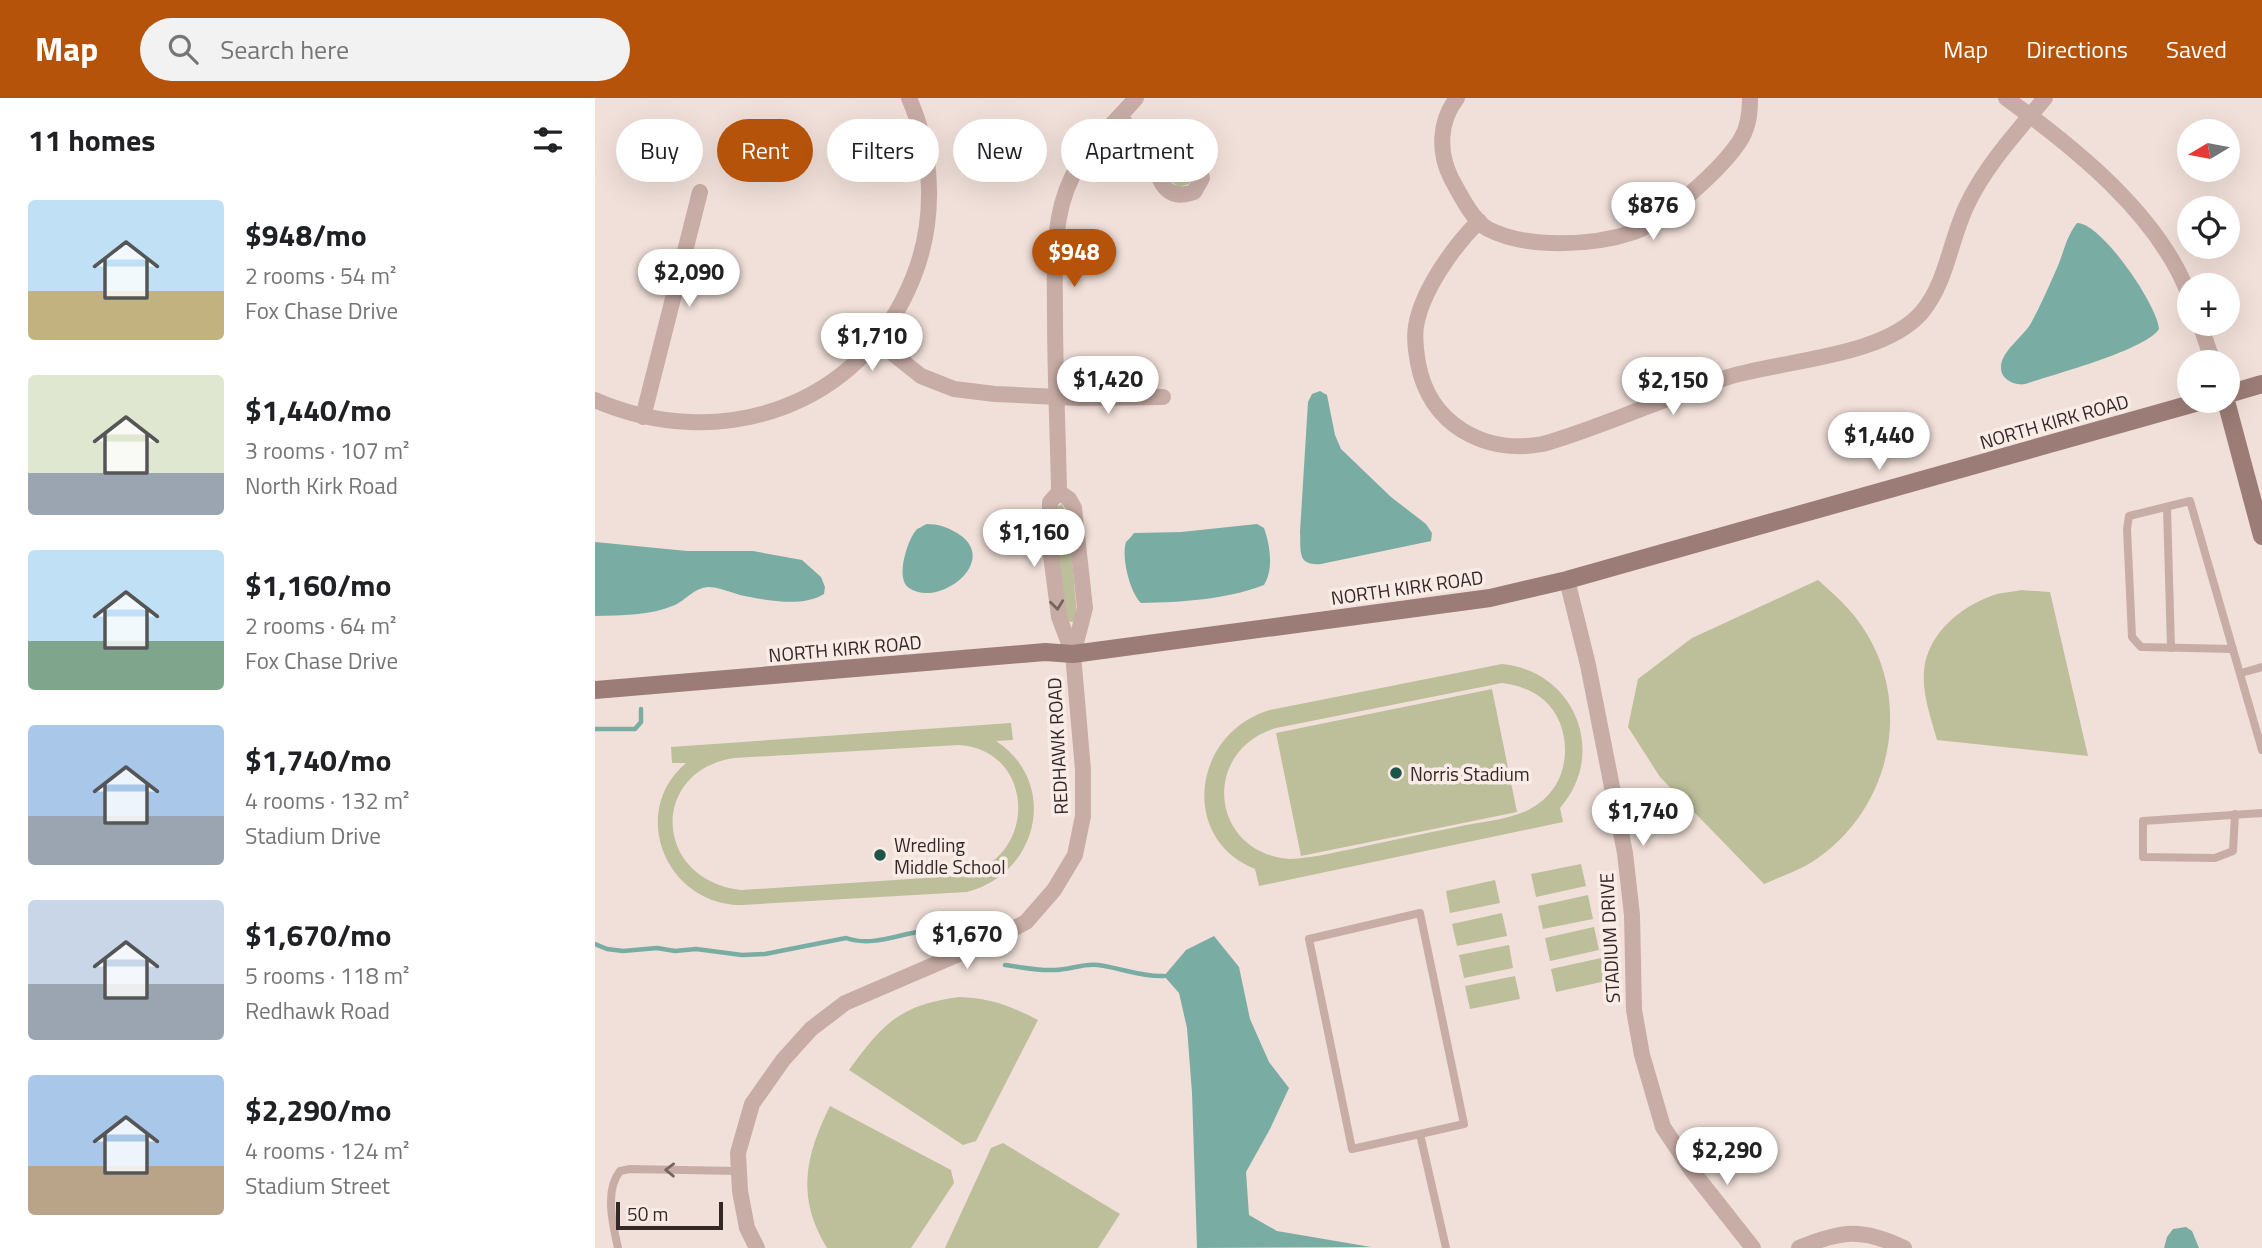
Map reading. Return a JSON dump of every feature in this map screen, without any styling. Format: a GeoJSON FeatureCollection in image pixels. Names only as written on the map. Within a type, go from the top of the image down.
{"type":"FeatureCollection","features":[{"type":"Feature","properties":{"kind":"main road"},"geometry":{"type":"LineString","coordinates":[[2240,390],[2262,384]]}},
{"type":"Feature","properties":{"kind":"main road","name":"NORTH KIRK ROAD"},"geometry":{"type":"LineString","coordinates":[[595,690],[1045,652],[1073,654],[1490,598],[1567,580],[2177,408]]}},
{"type":"Feature","properties":{"kind":"main road"},"geometry":{"type":"LineString","coordinates":[[2229,413],[2262,536]]}},
{"type":"Feature","properties":{"kind":"street"},"geometry":{"type":"LineString","coordinates":[[595,400],[643,417],[665,421],[728,421],[796,403],[824,388],[852,367],[891,324],[923,254],[930,208],[927,155],[909,98]]}},
{"type":"Feature","properties":{"kind":"street"},"geometry":{"type":"LineString","coordinates":[[1073,654],[1059,617],[1050,547],[1050,502],[1059,492],[1056,239],[1061,205],[1081,161],[1100,135],[1136,98]]}},
{"type":"Feature","properties":{"kind":"street"},"geometry":{"type":"LineString","coordinates":[[1457,98],[1447,111],[1441,140],[1447,170],[1463,201],[1486,228],[1516,239],[1562,244],[1635,232],[1690,194],[1734,149],[1747,126],[1750,98]]}},
{"type":"Feature","properties":{"kind":"street"},"geometry":{"type":"LineString","coordinates":[[2006,98],[2080,157],[2124,197],[2180,273]]}},
{"type":"Feature","properties":{"kind":"street"},"geometry":{"type":"LineString","coordinates":[[1479,221],[1461,239],[1442,266],[1420,311],[1415,338],[1420,372],[1436,409],[1457,428],[1503,446],[1542,444],[1727,378],[1877,343],[1904,329],[1921,313],[1935,292],[1966,206],[1986,172],[2045,98]]}},
{"type":"Feature","properties":{"kind":"street"},"geometry":{"type":"LineString","coordinates":[[643,417],[700,192]]}},
{"type":"Feature","properties":{"kind":"street"},"geometry":{"type":"LineString","coordinates":[[877,341],[921,376],[954,389],[1079,398],[1163,397]]}},
{"type":"Feature","properties":{"kind":"street"},"geometry":{"type":"LineString","coordinates":[[1059,492],[1069,499],[1074,508],[1084,608],[1073,654]]}},
{"type":"Feature","properties":{"kind":"street","name":"STADIUM DRIVE"},"geometry":{"type":"LineString","coordinates":[[1567,580],[1588,665],[1625,853],[1632,915],[1634,1010],[1641,1055],[1663,1128],[1753,1248]]}},
{"type":"Feature","properties":{"kind":"street","name":"REDHAWK ROAD"},"geometry":{"type":"LineString","coordinates":[[757,1248],[747,1228],[738,1171],[738,1153],[752,1104],[783,1060],[811,1029],[845,1003],[994,939],[1026,922],[1055,890],[1075,855],[1083,816],[1083,770],[1073,654]]}},
{"type":"Feature","properties":{"kind":"street"},"geometry":{"type":"LineString","coordinates":[[1799,1248],[1823,1238],[1856,1232],[1884,1238],[1904,1248]]}},
{"type":"Feature","properties":{"kind":"lane"},"geometry":{"type":"LineString","coordinates":[[2233,649],[2141,647],[2132,637],[2127,529],[2129,516],[2189,501],[2241,673],[2262,750]]}},
{"type":"Feature","properties":{"kind":"lane"},"geometry":{"type":"LineString","coordinates":[[2167,507],[2171,648]]}},
{"type":"Feature","properties":{"kind":"lane"},"geometry":{"type":"LineString","coordinates":[[2241,673],[2262,667]]}},
{"type":"Feature","properties":{"kind":"lane"},"geometry":{"type":"LineString","coordinates":[[2235,814],[2233,851],[2215,858],[2143,857],[2143,821],[2235,814],[2262,813]]}},
{"type":"Feature","properties":{"kind":"lane"},"geometry":{"type":"LineString","coordinates":[[1420,913],[1464,1124],[1420,1134],[1352,1149],[1309,939],[1420,913]]}},
{"type":"Feature","properties":{"kind":"lane"},"geometry":{"type":"LineString","coordinates":[[1420,1134],[1445,1248]]}},
{"type":"Feature","properties":{"kind":"lane"},"geometry":{"type":"LineString","coordinates":[[618,1248],[611,1192],[613,1180],[620,1171],[738,1171]]}},
{"type":"Feature","properties":{"kind":"green space"},"geometry":{"type":"Polygon","coordinates":[[[1173,182],[1190,182],[1179,187],[1173,182]]]}},
{"type":"Feature","properties":{"kind":"green space"},"geometry":{"type":"Polygon","coordinates":[[[1062,504],[1068,517],[1077,614],[1076,620],[1072,622],[1066,621],[1064,613],[1055,516],[1055,508],[1062,504]]]}},
{"type":"Feature","properties":{"kind":"green space"},"geometry":{"type":"Polygon","coordinates":[[[1818,580],[1862,626],[1884,674],[1890,704],[1884,765],[1873,793],[1857,819],[1837,843],[1812,862],[1764,884],[1660,777],[1628,727],[1638,679],[1692,638],[1818,580]]]}},
{"type":"Feature","properties":{"kind":"green space"},"geometry":{"type":"Polygon","coordinates":[[[2021,590],[2050,592],[2088,756],[1937,740],[1924,688],[1924,671],[1932,645],[1948,623],[1970,606],[1994,595],[2021,590]]]}},
{"type":"Feature","properties":{"kind":"green space"},"geometry":{"type":"Polygon","coordinates":[[[1502,664],[1527,670],[1549,682],[1565,698],[1576,718],[1582,740],[1581,763],[1574,786],[1560,808],[1563,822],[1259,886],[1255,869],[1231,854],[1214,835],[1206,812],[1205,787],[1211,763],[1224,740],[1244,722],[1270,710],[1502,664]],[[1502,683],[1276,728],[1251,740],[1235,757],[1226,778],[1225,800],[1230,821],[1243,839],[1263,853],[1290,859],[1329,854],[1520,814],[1538,804],[1554,788],[1563,768],[1565,745],[1556,714],[1544,700],[1529,690],[1502,683]]]}},
{"type":"Feature","properties":{"kind":"green space","name":"Norris Stadium"},"geometry":{"type":"Polygon","coordinates":[[[1492,689],[1517,812],[1301,856],[1276,733],[1492,689]]]}},
{"type":"Feature","properties":{"kind":"green space"},"geometry":{"type":"Polygon","coordinates":[[[1011,723],[1013,740],[996,741],[1016,759],[1028,780],[1034,802],[1032,826],[1024,847],[1010,867],[991,882],[967,892],[742,905],[715,901],[693,890],[676,873],[664,852],[658,829],[660,806],[669,783],[686,763],[672,763],[671,747],[1011,723]],[[959,745],[734,758],[706,767],[687,783],[676,803],[673,825],[678,847],[691,867],[712,882],[741,890],[956,876],[983,867],[1003,852],[1014,831],[1018,808],[1015,786],[1004,766],[985,752],[959,745]]]}},
{"type":"Feature","properties":{"kind":"green space"},"geometry":{"type":"Polygon","coordinates":[[[1581,864],[1586,886],[1536,897],[1531,874],[1581,864]]]}},
{"type":"Feature","properties":{"kind":"green space"},"geometry":{"type":"Polygon","coordinates":[[[1495,880],[1500,903],[1450,913],[1446,891],[1495,880]]]}},
{"type":"Feature","properties":{"kind":"green space"},"geometry":{"type":"Polygon","coordinates":[[[1588,895],[1593,919],[1543,929],[1538,906],[1588,895]]]}},
{"type":"Feature","properties":{"kind":"green space"},"geometry":{"type":"Polygon","coordinates":[[[1502,913],[1507,936],[1457,946],[1452,924],[1502,913]]]}},
{"type":"Feature","properties":{"kind":"green space"},"geometry":{"type":"Polygon","coordinates":[[[1594,927],[1599,950],[1550,961],[1545,938],[1594,927]]]}},
{"type":"Feature","properties":{"kind":"green space"},"geometry":{"type":"Polygon","coordinates":[[[1509,945],[1513,968],[1464,978],[1459,955],[1509,945]]]}},
{"type":"Feature","properties":{"kind":"green space"},"geometry":{"type":"Polygon","coordinates":[[[1601,958],[1606,981],[1556,992],[1551,969],[1601,958]]]}},
{"type":"Feature","properties":{"kind":"green space"},"geometry":{"type":"Polygon","coordinates":[[[1515,976],[1520,999],[1470,1009],[1465,986],[1515,976]]]}},
{"type":"Feature","properties":{"kind":"green space"},"geometry":{"type":"Polygon","coordinates":[[[959,997],[1000,1004],[1038,1020],[976,1141],[963,1145],[849,1070],[883,1028],[907,1011],[959,997]]]}},
{"type":"Feature","properties":{"kind":"green space"},"geometry":{"type":"Polygon","coordinates":[[[830,1106],[951,1170],[954,1183],[911,1248],[827,1248],[811,1212],[807,1177],[815,1142],[830,1106]]]}},
{"type":"Feature","properties":{"kind":"green space"},"geometry":{"type":"Polygon","coordinates":[[[1003,1143],[1120,1214],[1098,1248],[945,1248],[991,1148],[1003,1143]]]}},
{"type":"Feature","properties":{"kind":"water"},"geometry":{"type":"Polygon","coordinates":[[[2077,223],[2087,226],[2100,236],[2127,267],[2149,303],[2159,329],[2136,345],[2097,361],[2025,384],[2013,383],[2003,376],[2001,368],[2004,356],[2031,323],[2077,223]]]}},
{"type":"Feature","properties":{"kind":"water"},"geometry":{"type":"Polygon","coordinates":[[[1320,391],[1327,395],[1335,435],[1341,449],[1391,497],[1426,524],[1432,533],[1431,541],[1321,564],[1304,560],[1300,532],[1308,402],[1312,394],[1320,391]]]}},
{"type":"Feature","properties":{"kind":"water"},"geometry":{"type":"Polygon","coordinates":[[[927,524],[942,526],[957,533],[969,544],[973,556],[969,568],[949,587],[922,593],[909,588],[905,583],[903,568],[906,550],[913,534],[927,524]]]}},
{"type":"Feature","properties":{"kind":"water"},"geometry":{"type":"Polygon","coordinates":[[[1257,524],[1264,528],[1269,549],[1269,572],[1264,585],[1203,599],[1141,603],[1137,598],[1130,583],[1125,556],[1126,542],[1134,533],[1181,532],[1257,524]]]}},
{"type":"Feature","properties":{"kind":"water"},"geometry":{"type":"Polygon","coordinates":[[[595,542],[687,551],[753,551],[802,560],[821,577],[825,587],[824,594],[805,601],[783,602],[708,587],[698,590],[675,605],[656,611],[595,616],[595,542]]]}},
{"type":"Feature","properties":{"kind":"water"},"geometry":{"type":"Polygon","coordinates":[[[1214,936],[1239,967],[1250,1019],[1269,1062],[1289,1088],[1246,1172],[1249,1215],[1277,1231],[1371,1247],[1197,1248],[1187,1028],[1179,993],[1164,976],[1186,950],[1214,936]]]}},
{"type":"Feature","properties":{"kind":"water"},"geometry":{"type":"Polygon","coordinates":[[[2186,1227],[2192,1231],[2199,1248],[2164,1248],[2173,1229],[2186,1227]]]}},
{"type":"Feature","properties":{"kind":"waterway"},"geometry":{"type":"LineString","coordinates":[[595,729],[635,729],[641,722],[641,709]]}},
{"type":"Feature","properties":{"kind":"waterway"},"geometry":{"type":"LineString","coordinates":[[595,944],[623,951],[696,949],[742,955],[765,954],[846,938],[871,941],[922,931],[947,932]]}},
{"type":"Feature","properties":{"kind":"waterway"},"geometry":{"type":"LineString","coordinates":[[1005,965],[1048,970],[1098,965],[1164,976]]}},
{"type":"Feature","properties":{"kind":"place","name":"Norris Stadium"},"geometry":{"type":"Point","coordinates":[1396,773]}},
{"type":"Feature","properties":{"kind":"place","name":"Wredling Middle School"},"geometry":{"type":"Point","coordinates":[880,855]}}]}
